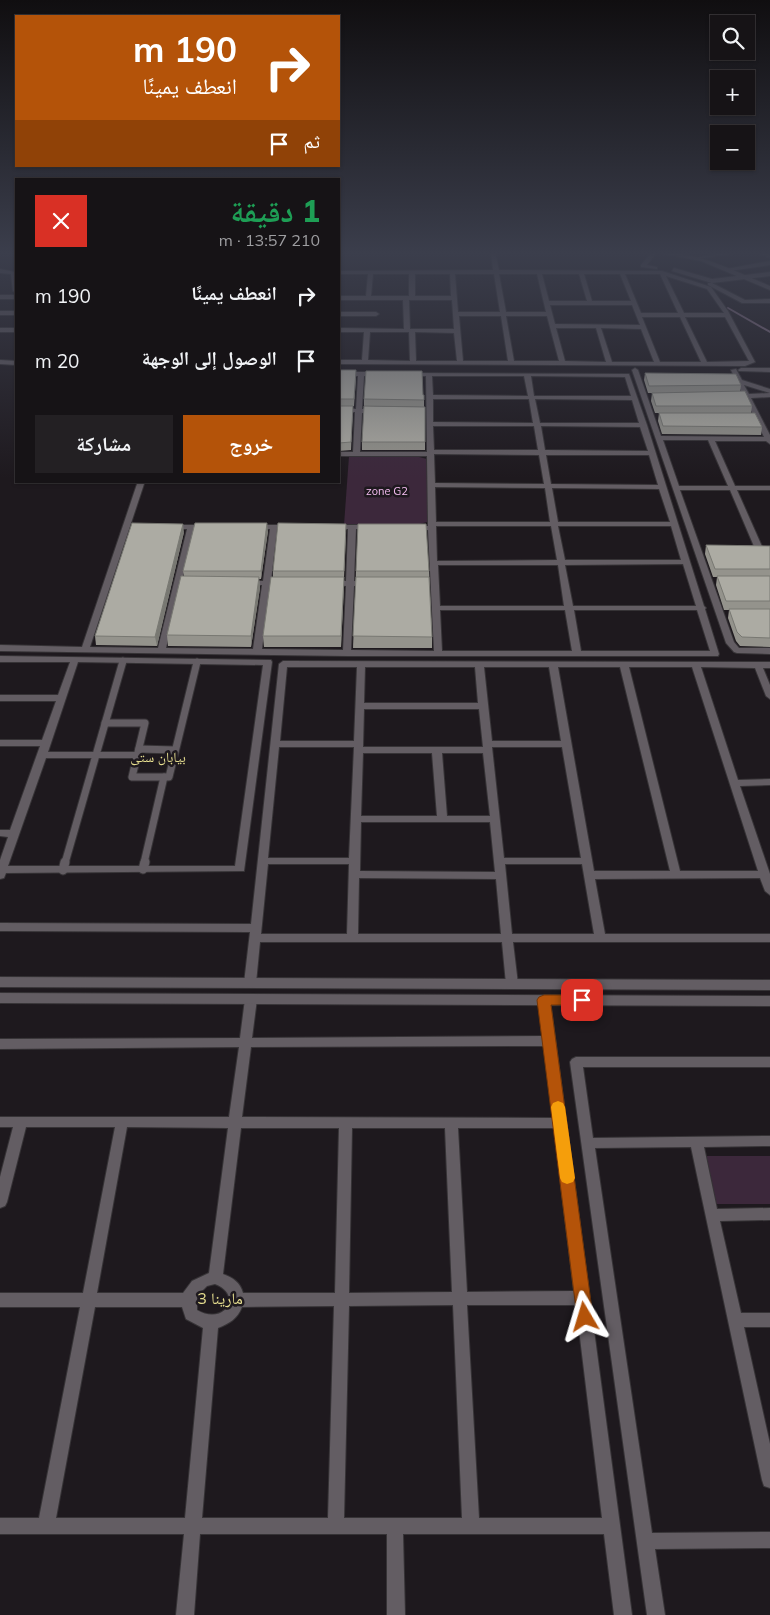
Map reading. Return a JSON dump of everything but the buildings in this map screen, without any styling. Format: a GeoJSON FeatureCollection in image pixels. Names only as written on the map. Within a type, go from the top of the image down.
{"type":"FeatureCollection","features":[{"type":"Feature","properties":{"kind":"street"},"geometry":{"type":"LineString","coordinates":[[457,327],[460,363]]}},
{"type":"Feature","properties":{"kind":"street"},"geometry":{"type":"LineString","coordinates":[[506,327],[511,363]]}},
{"type":"Feature","properties":{"kind":"street"},"geometry":{"type":"LineString","coordinates":[[553,327],[562,363]]}},
{"type":"Feature","properties":{"kind":"street"},"geometry":{"type":"LineString","coordinates":[[598,327],[609,363]]}},
{"type":"Feature","properties":{"kind":"street"},"geometry":{"type":"LineString","coordinates":[[643,327],[657,364]]}},
{"type":"Feature","properties":{"kind":"street"},"geometry":{"type":"LineString","coordinates":[[687,327],[705,364]]}},
{"type":"Feature","properties":{"kind":"street"},"geometry":{"type":"LineString","coordinates":[[340,362],[745,364],[752,362],[733,327]]}},
{"type":"Feature","properties":{"kind":"street"},"geometry":{"type":"LineString","coordinates":[[0,336],[2,330],[15,330]]}},
{"type":"Feature","properties":{"kind":"street"},"geometry":{"type":"LineString","coordinates":[[340,330],[457,331]]}},
{"type":"Feature","properties":{"kind":"street"},"geometry":{"type":"LineString","coordinates":[[365,362],[367,330]]}},
{"type":"Feature","properties":{"kind":"street"},"geometry":{"type":"LineString","coordinates":[[409,330],[413,362]]}},
{"type":"Feature","properties":{"kind":"street"},"geometry":{"type":"LineString","coordinates":[[0,362],[15,362]]}},
{"type":"Feature","properties":{"kind":"street"},"geometry":{"type":"LineString","coordinates":[[0,367],[15,367]]}},
{"type":"Feature","properties":{"kind":"street"},"geometry":{"type":"LineString","coordinates":[[340,368],[770,377]]}},
{"type":"Feature","properties":{"kind":"street"},"geometry":{"type":"LineString","coordinates":[[728,376],[770,370]]}},
{"type":"Feature","properties":{"kind":"street"},"geometry":{"type":"LineString","coordinates":[[636,373],[646,376]]}},
{"type":"Feature","properties":{"kind":"street"},"geometry":{"type":"LineString","coordinates":[[636,373],[698,550],[713,581],[724,614],[730,643],[734,649],[770,651]]}},
{"type":"Feature","properties":{"kind":"street"},"geometry":{"type":"LineString","coordinates":[[340,374],[380,374]]}},
{"type":"Feature","properties":{"kind":"street"},"geometry":{"type":"LineString","coordinates":[[356,454],[361,374]]}},
{"type":"Feature","properties":{"kind":"street"},"geometry":{"type":"LineString","coordinates":[[0,648],[257,652],[716,654],[627,375],[400,374]]}},
{"type":"Feature","properties":{"kind":"street"},"geometry":{"type":"LineString","coordinates":[[429,374],[432,526],[438,653]]}},
{"type":"Feature","properties":{"kind":"street"},"geometry":{"type":"LineString","coordinates":[[527,374],[577,654]]}},
{"type":"Feature","properties":{"kind":"street"},"geometry":{"type":"LineString","coordinates":[[737,376],[770,391]]}},
{"type":"Feature","properties":{"kind":"street"},"geometry":{"type":"LineString","coordinates":[[659,438],[769,441],[737,376]]}},
{"type":"Feature","properties":{"kind":"street"},"geometry":{"type":"LineString","coordinates":[[729,397],[770,395]]}},
{"type":"Feature","properties":{"kind":"street"},"geometry":{"type":"LineString","coordinates":[[430,397],[635,398]]}},
{"type":"Feature","properties":{"kind":"street"},"geometry":{"type":"LineString","coordinates":[[644,397],[654,397]]}},
{"type":"Feature","properties":{"kind":"street"},"geometry":{"type":"LineString","coordinates":[[340,410],[385,411]]}},
{"type":"Feature","properties":{"kind":"street"},"geometry":{"type":"LineString","coordinates":[[421,411],[430,411]]}},
{"type":"Feature","properties":{"kind":"street"},"geometry":{"type":"LineString","coordinates":[[651,417],[661,417]]}},
{"type":"Feature","properties":{"kind":"street"},"geometry":{"type":"LineString","coordinates":[[748,417],[758,418]]}},
{"type":"Feature","properties":{"kind":"street"},"geometry":{"type":"LineString","coordinates":[[431,424],[644,425]]}},
{"type":"Feature","properties":{"kind":"street"},"geometry":{"type":"LineString","coordinates":[[711,439],[734,491],[755,551],[770,551]]}},
{"type":"Feature","properties":{"kind":"street"},"geometry":{"type":"LineString","coordinates":[[340,454],[652,453]]}},
{"type":"Feature","properties":{"kind":"street"},"geometry":{"type":"LineString","coordinates":[[85,650],[141,483]]}},
{"type":"Feature","properties":{"kind":"street"},"geometry":{"type":"LineString","coordinates":[[432,485],[663,487]]}},
{"type":"Feature","properties":{"kind":"street"},"geometry":{"type":"LineString","coordinates":[[734,491],[770,488]]}},
{"type":"Feature","properties":{"kind":"street"},"geometry":{"type":"LineString","coordinates":[[677,490],[770,494]]}},
{"type":"Feature","properties":{"kind":"street"},"geometry":{"type":"LineString","coordinates":[[406,528],[554,524],[675,524]]}},
{"type":"Feature","properties":{"kind":"street"},"geometry":{"type":"LineString","coordinates":[[128,526],[137,526]]}},
{"type":"Feature","properties":{"kind":"street"},"geometry":{"type":"LineString","coordinates":[[164,526],[218,527]]}},
{"type":"Feature","properties":{"kind":"street"},"geometry":{"type":"LineString","coordinates":[[161,650],[191,527]]}},
{"type":"Feature","properties":{"kind":"street"},"geometry":{"type":"LineString","coordinates":[[246,527],[303,527]]}},
{"type":"Feature","properties":{"kind":"street"},"geometry":{"type":"LineString","coordinates":[[257,652],[274,527]]}},
{"type":"Feature","properties":{"kind":"street"},"geometry":{"type":"LineString","coordinates":[[322,527],[378,528]]}},
{"type":"Feature","properties":{"kind":"street"},"geometry":{"type":"LineString","coordinates":[[347,652],[352,527]]}},
{"type":"Feature","properties":{"kind":"street"},"geometry":{"type":"LineString","coordinates":[[698,550],[707,550]]}},
{"type":"Feature","properties":{"kind":"street"},"geometry":{"type":"LineString","coordinates":[[434,563],[687,562]]}},
{"type":"Feature","properties":{"kind":"street"},"geometry":{"type":"LineString","coordinates":[[178,583],[188,583]]}},
{"type":"Feature","properties":{"kind":"street"},"geometry":{"type":"LineString","coordinates":[[237,583],[294,583]]}},
{"type":"Feature","properties":{"kind":"street"},"geometry":{"type":"LineString","coordinates":[[322,584],[378,584]]}},
{"type":"Feature","properties":{"kind":"street"},"geometry":{"type":"LineString","coordinates":[[426,584],[436,584]]}},
{"type":"Feature","properties":{"kind":"street"},"geometry":{"type":"LineString","coordinates":[[437,608],[702,608]]}},
{"type":"Feature","properties":{"kind":"street"},"geometry":{"type":"LineString","coordinates":[[0,659],[268,662],[240,869],[63,870],[1,873],[75,660]]}},
{"type":"Feature","properties":{"kind":"street"},"geometry":{"type":"LineString","coordinates":[[63,870],[123,661]]}},
{"type":"Feature","properties":{"kind":"street"},"geometry":{"type":"LineString","coordinates":[[105,723],[145,723],[132,777],[169,777],[196,662]]}},
{"type":"Feature","properties":{"kind":"street"},"geometry":{"type":"LineString","coordinates":[[250,983],[283,664],[770,665]]}},
{"type":"Feature","properties":{"kind":"street"},"geometry":{"type":"LineString","coordinates":[[352,939],[360,665]]}},
{"type":"Feature","properties":{"kind":"street"},"geometry":{"type":"LineString","coordinates":[[480,665],[512,984]]}},
{"type":"Feature","properties":{"kind":"street"},"geometry":{"type":"LineString","coordinates":[[552,665],[600,938]]}},
{"type":"Feature","properties":{"kind":"street"},"geometry":{"type":"LineString","coordinates":[[624,665],[676,875]]}},
{"type":"Feature","properties":{"kind":"street"},"geometry":{"type":"LineString","coordinates":[[696,665],[770,891]]}},
{"type":"Feature","properties":{"kind":"street"},"geometry":{"type":"LineString","coordinates":[[758,665],[770,696]]}},
{"type":"Feature","properties":{"kind":"street"},"geometry":{"type":"LineString","coordinates":[[0,698],[62,698]]}},
{"type":"Feature","properties":{"kind":"street"},"geometry":{"type":"LineString","coordinates":[[359,706],[484,706]]}},
{"type":"Feature","properties":{"kind":"street"},"geometry":{"type":"LineString","coordinates":[[0,743],[46,743]]}},
{"type":"Feature","properties":{"kind":"street"},"geometry":{"type":"LineString","coordinates":[[275,744],[438,750],[566,744]]}},
{"type":"Feature","properties":{"kind":"street"},"geometry":{"type":"LineString","coordinates":[[42,754],[96,755],[175,750]]}},
{"type":"Feature","properties":{"kind":"street"},"geometry":{"type":"LineString","coordinates":[[438,750],[442,818]]}},
{"type":"Feature","properties":{"kind":"street"},"geometry":{"type":"LineString","coordinates":[[143,869],[164,777]]}},
{"type":"Feature","properties":{"kind":"street"},"geometry":{"type":"LineString","coordinates":[[735,783],[770,782]]}},
{"type":"Feature","properties":{"kind":"street"},"geometry":{"type":"LineString","coordinates":[[356,818],[495,819]]}},
{"type":"Feature","properties":{"kind":"street"},"geometry":{"type":"LineString","coordinates":[[0,834],[14,834]]}},
{"type":"Feature","properties":{"kind":"street"},"geometry":{"type":"LineString","coordinates":[[263,861],[355,861]]}},
{"type":"Feature","properties":{"kind":"street"},"geometry":{"type":"LineString","coordinates":[[500,861],[587,861]]}},
{"type":"Feature","properties":{"kind":"street"},"geometry":{"type":"LineString","coordinates":[[354,874],[501,876]]}},
{"type":"Feature","properties":{"kind":"street"},"geometry":{"type":"LineString","coordinates":[[589,875],[765,874]]}},
{"type":"Feature","properties":{"kind":"street"},"geometry":{"type":"LineString","coordinates":[[0,927],[255,933],[352,939],[770,938]]}},
{"type":"Feature","properties":{"kind":"street"},"geometry":{"type":"LineString","coordinates":[[0,982],[770,985]]}},
{"type":"Feature","properties":{"kind":"street"},"geometry":{"type":"LineString","coordinates":[[380,999],[382,984]]}},
{"type":"Feature","properties":{"kind":"street"},"geometry":{"type":"LineString","coordinates":[[0,998],[770,1001]]}},
{"type":"Feature","properties":{"kind":"street"},"geometry":{"type":"LineString","coordinates":[[216,1278],[251,999]]}},
{"type":"Feature","properties":{"kind":"street"},"geometry":{"type":"LineString","coordinates":[[544,1000],[623,1615]]}},
{"type":"Feature","properties":{"kind":"street"},"geometry":{"type":"LineString","coordinates":[[0,1044],[549,1041]]}},
{"type":"Feature","properties":{"kind":"street"},"geometry":{"type":"LineString","coordinates":[[656,1615],[576,1062],[770,1062]]}},
{"type":"Feature","properties":{"kind":"street"},"geometry":{"type":"LineString","coordinates":[[0,1122],[560,1123]]}},
{"type":"Feature","properties":{"kind":"street"},"geometry":{"type":"LineString","coordinates":[[0,1202],[21,1122]]}},
{"type":"Feature","properties":{"kind":"street"},"geometry":{"type":"LineString","coordinates":[[46,1526],[122,1122]]}},
{"type":"Feature","properties":{"kind":"street"},"geometry":{"type":"LineString","coordinates":[[336,1526],[346,1123]]}},
{"type":"Feature","properties":{"kind":"street"},"geometry":{"type":"LineString","coordinates":[[451,1123],[471,1526]]}},
{"type":"Feature","properties":{"kind":"street"},"geometry":{"type":"LineString","coordinates":[[696,1142],[735,1320],[766,1440],[770,1480]]}},
{"type":"Feature","properties":{"kind":"street"},"geometry":{"type":"LineString","coordinates":[[588,1143],[770,1142]]}},
{"type":"Feature","properties":{"kind":"street"},"geometry":{"type":"LineString","coordinates":[[712,1215],[770,1214]]}},
{"type":"Feature","properties":{"kind":"street"},"geometry":{"type":"LineString","coordinates":[[216,1278],[229,1282],[237,1293],[237,1300],[236,1307],[226,1318],[211,1323],[196,1319],[191,1314],[188,1300],[194,1287],[208,1279],[216,1278]]}},
{"type":"Feature","properties":{"kind":"street"},"geometry":{"type":"LineString","coordinates":[[237,1300],[582,1298]]}},
{"type":"Feature","properties":{"kind":"street"},"geometry":{"type":"LineString","coordinates":[[0,1300],[188,1300]]}},
{"type":"Feature","properties":{"kind":"street"},"geometry":{"type":"LineString","coordinates":[[735,1320],[770,1320]]}},
{"type":"Feature","properties":{"kind":"street"},"geometry":{"type":"LineString","coordinates":[[185,1615],[211,1323]]}},
{"type":"Feature","properties":{"kind":"street"},"geometry":{"type":"LineString","coordinates":[[0,1526],[612,1526]]}},
{"type":"Feature","properties":{"kind":"street"},"geometry":{"type":"LineString","coordinates":[[395,1526],[396,1615]]}},
{"type":"Feature","properties":{"kind":"street"},"geometry":{"type":"LineString","coordinates":[[646,1541],[770,1540]]}},
{"type":"Feature","properties":{"kind":"green space","name":"zone G2"},"geometry":{"type":"Polygon","coordinates":[[[349,456],[419,457],[427,459],[427,522],[416,525],[344,525],[349,456]]]}},
{"type":"Feature","properties":{"kind":"green space"},"geometry":{"type":"Polygon","coordinates":[[[702,1156],[770,1156],[770,1204],[713,1204],[702,1156]]]}},
{"type":"Feature","properties":{"kind":"waterway"},"geometry":{"type":"LineString","coordinates":[[762,327],[770,332]]}},
{"type":"Feature","properties":{"kind":"slow traffic"},"geometry":{"type":"LineString","coordinates":[[558,1107],[567,1178]]}},
{"type":"Feature","properties":{"kind":"district","name":"بیابان ستی"},"geometry":{"type":"Point","coordinates":[158,757]}},
{"type":"Feature","properties":{"kind":"district","name":"مارینا 3"},"geometry":{"type":"Point","coordinates":[220,1298]}},
{"type":"Feature","properties":{"kind":"route"},"geometry":{"type":"LineString","coordinates":[[582,1000],[544,1000],[585,1317]]}}]}
